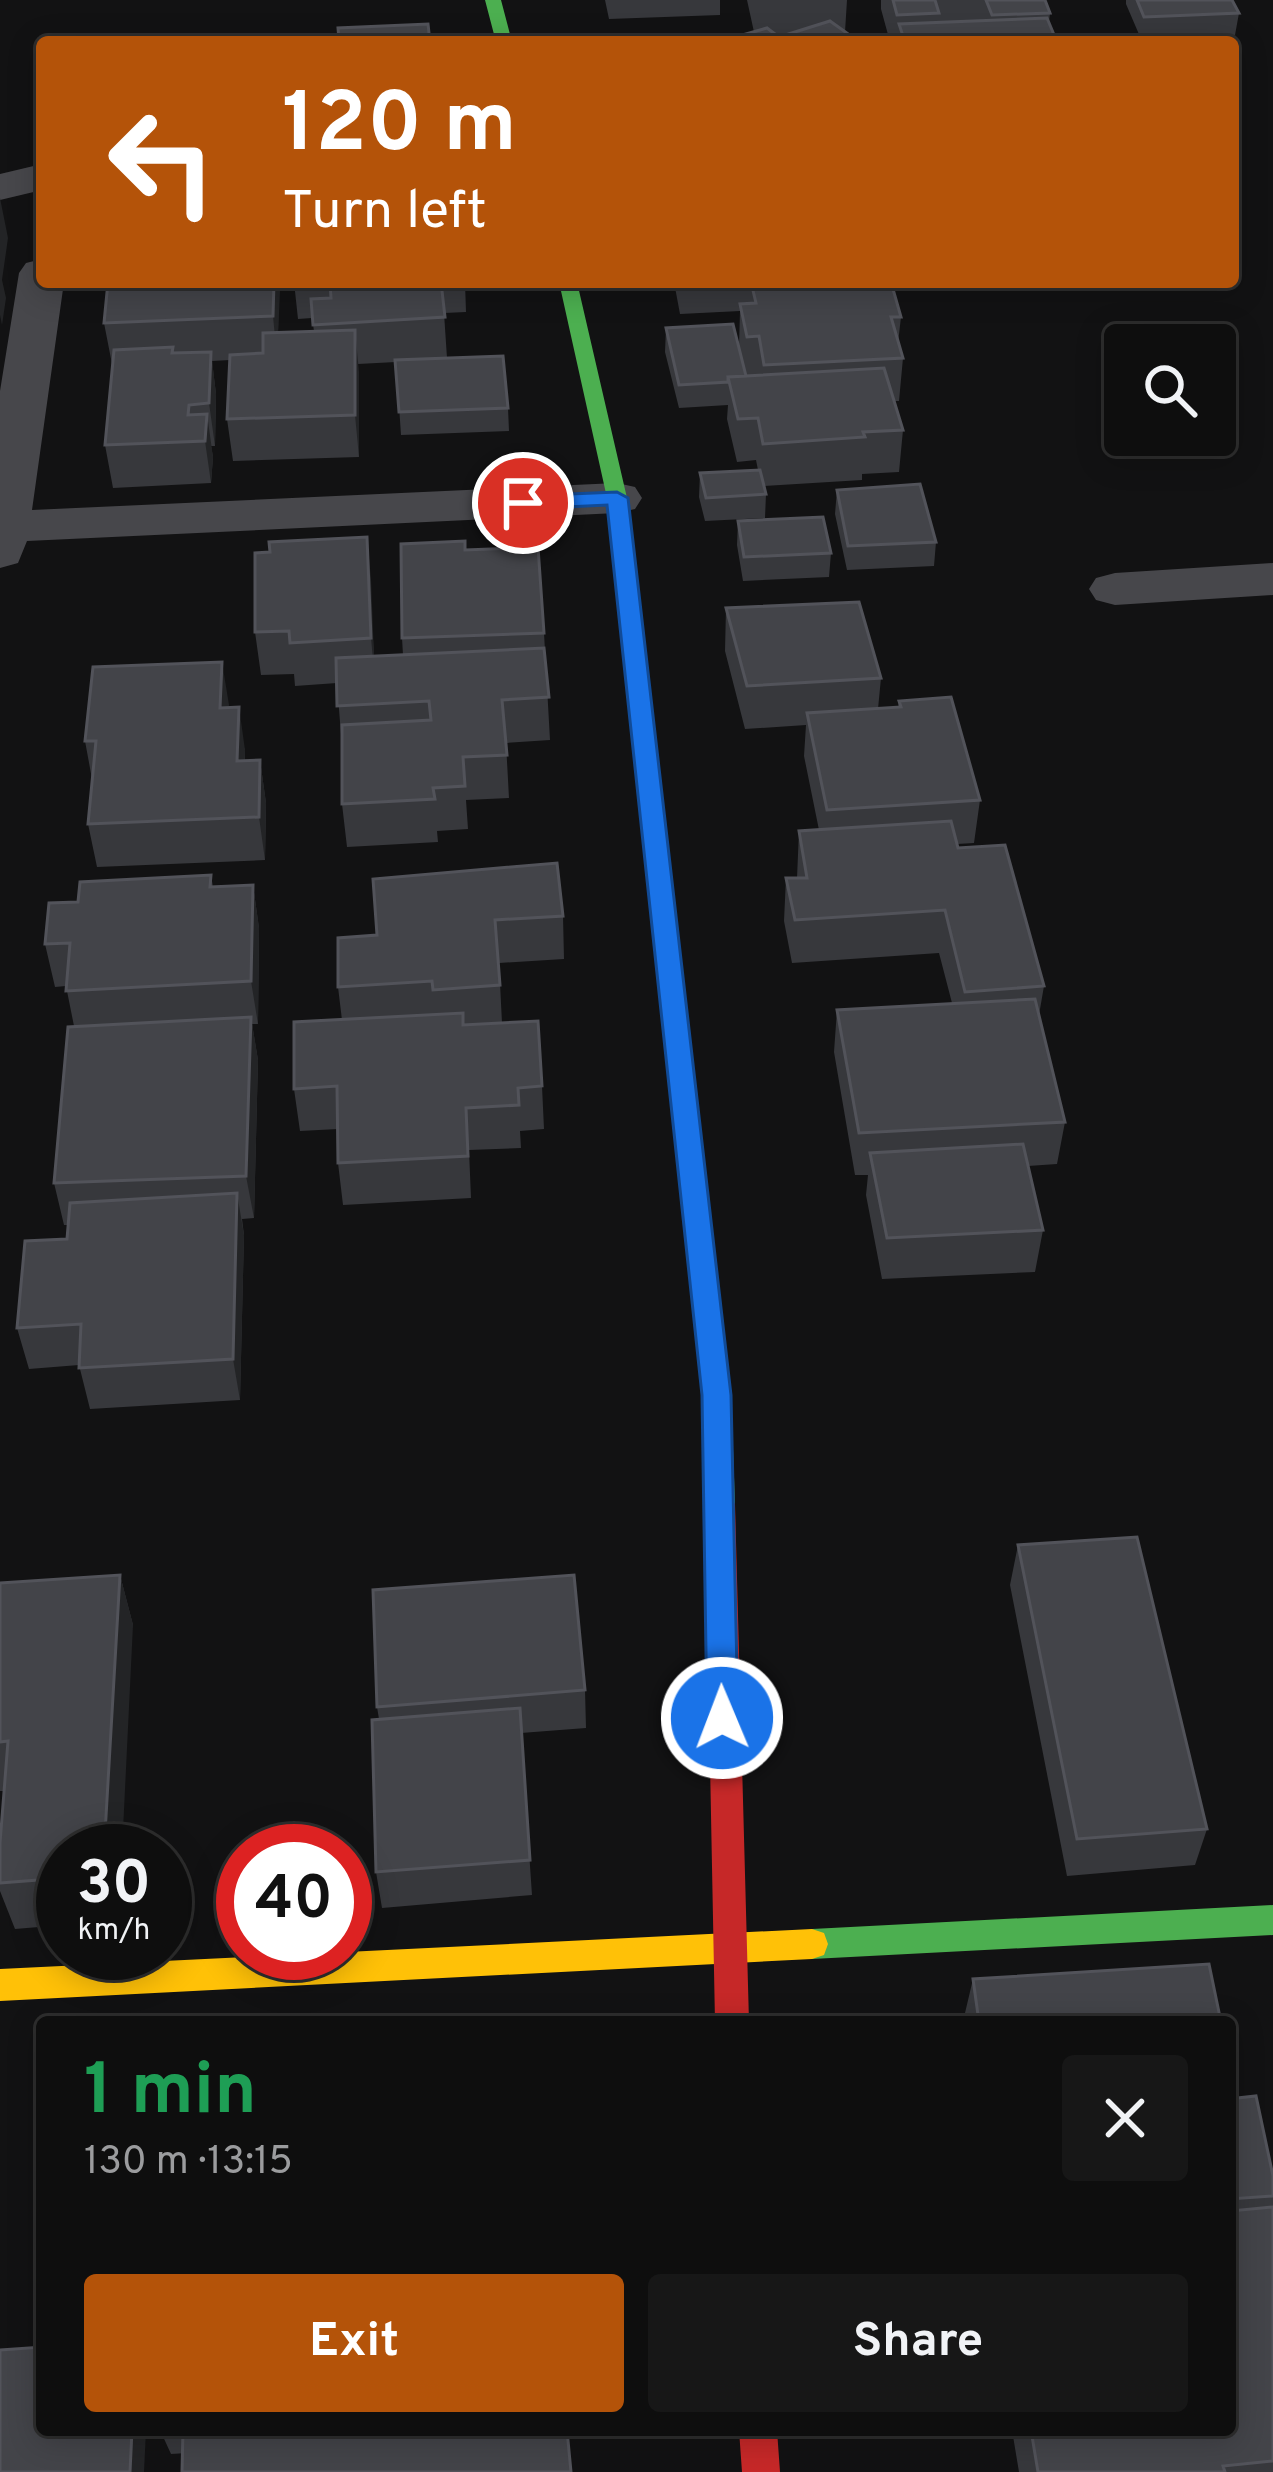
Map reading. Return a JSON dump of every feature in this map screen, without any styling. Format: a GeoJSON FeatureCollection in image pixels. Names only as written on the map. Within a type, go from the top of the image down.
{"type":"FeatureCollection","features":[{"type":"Feature","properties":{"kind":"street"},"geometry":{"type":"LineString","coordinates":[[493,0],[502,36]]}},
{"type":"Feature","properties":{"kind":"street"},"geometry":{"type":"LineString","coordinates":[[0,187],[36,179]]}},
{"type":"Feature","properties":{"kind":"street"},"geometry":{"type":"LineString","coordinates":[[40,288],[1,536],[617,498]]}},
{"type":"Feature","properties":{"kind":"street"},"geometry":{"type":"LineString","coordinates":[[569,288],[617,498],[717,1395],[732,2016]]}},
{"type":"Feature","properties":{"kind":"street"},"geometry":{"type":"LineString","coordinates":[[1115,589],[1273,579]]}},
{"type":"Feature","properties":{"kind":"street"},"geometry":{"type":"LineString","coordinates":[[0,1985],[727,1949],[1270,1934]]}},
{"type":"Feature","properties":{"kind":"street"},"geometry":{"type":"LineString","coordinates":[[758,2436],[761,2472]]}},
{"type":"Feature","properties":{"kind":"building"},"geometry":{"type":"Polygon","coordinates":[[[893,0],[935,0],[939,13],[897,15],[893,0]]]}},
{"type":"Feature","properties":{"kind":"building"},"geometry":{"type":"Polygon","coordinates":[[[986,0],[1045,0],[1050,13],[992,15],[986,0]]]}},
{"type":"Feature","properties":{"kind":"building"},"geometry":{"type":"Polygon","coordinates":[[[1137,0],[1232,0],[1239,13],[1144,17],[1137,0]]]}},
{"type":"Feature","properties":{"kind":"building"},"geometry":{"type":"Polygon","coordinates":[[[1047,18],[1054,36],[903,36],[899,24],[1047,18]]]}},
{"type":"Feature","properties":{"kind":"building"},"geometry":{"type":"Polygon","coordinates":[[[830,21],[851,36],[782,36],[830,21]]]}},
{"type":"Feature","properties":{"kind":"building"},"geometry":{"type":"Polygon","coordinates":[[[428,24],[429,36],[339,36],[338,28],[428,24]]]}},
{"type":"Feature","properties":{"kind":"building"},"geometry":{"type":"Polygon","coordinates":[[[767,28],[778,36],[746,34],[767,28]]]}},
{"type":"Feature","properties":{"kind":"building"},"geometry":{"type":"Polygon","coordinates":[[[107,288],[274,288],[273,316],[104,323],[107,288]]]}},
{"type":"Feature","properties":{"kind":"building"},"geometry":{"type":"Polygon","coordinates":[[[330,288],[442,288],[445,317],[313,325],[311,299],[331,298],[330,288]]]}},
{"type":"Feature","properties":{"kind":"building"},"geometry":{"type":"Polygon","coordinates":[[[752,288],[893,288],[901,317],[891,317],[903,358],[764,365],[759,336],[747,337],[740,304],[756,303],[752,288]]]}},
{"type":"Feature","properties":{"kind":"building"},"geometry":{"type":"Polygon","coordinates":[[[733,324],[746,376],[679,385],[666,328],[733,324]]]}},
{"type":"Feature","properties":{"kind":"building"},"geometry":{"type":"Polygon","coordinates":[[[355,330],[355,415],[227,419],[230,355],[263,353],[263,333],[355,330]]]}},
{"type":"Feature","properties":{"kind":"building"},"geometry":{"type":"Polygon","coordinates":[[[173,347],[172,353],[211,352],[209,403],[189,405],[188,415],[207,414],[205,441],[105,445],[114,350],[173,347]]]}},
{"type":"Feature","properties":{"kind":"building"},"geometry":{"type":"Polygon","coordinates":[[[503,356],[508,408],[399,412],[395,360],[503,356]]]}},
{"type":"Feature","properties":{"kind":"building"},"geometry":{"type":"Polygon","coordinates":[[[884,368],[903,430],[763,444],[758,418],[738,419],[728,377],[884,368]]]}},
{"type":"Feature","properties":{"kind":"building"},"geometry":{"type":"Polygon","coordinates":[[[760,470],[766,494],[706,498],[700,473],[760,470]]]}},
{"type":"Feature","properties":{"kind":"building"},"geometry":{"type":"Polygon","coordinates":[[[920,484],[936,542],[848,546],[837,490],[920,484]]]}},
{"type":"Feature","properties":{"kind":"building"},"geometry":{"type":"Polygon","coordinates":[[[823,517],[831,553],[744,557],[738,521],[823,517]]]}},
{"type":"Feature","properties":{"kind":"building"},"geometry":{"type":"Polygon","coordinates":[[[367,537],[371,638],[290,643],[289,631],[255,632],[255,553],[270,552],[269,542],[367,537]]]}},
{"type":"Feature","properties":{"kind":"building"},"geometry":{"type":"Polygon","coordinates":[[[465,541],[465,550],[538,547],[544,633],[402,638],[401,544],[465,541]]]}},
{"type":"Feature","properties":{"kind":"building"},"geometry":{"type":"Polygon","coordinates":[[[859,602],[881,678],[747,686],[726,608],[859,602]]]}},
{"type":"Feature","properties":{"kind":"building"},"geometry":{"type":"Polygon","coordinates":[[[544,648],[549,697],[502,700],[507,755],[463,757],[465,786],[433,788],[435,799],[342,804],[342,725],[431,720],[429,701],[337,706],[336,658],[544,648]]]}},
{"type":"Feature","properties":{"kind":"building"},"geometry":{"type":"Polygon","coordinates":[[[222,662],[220,708],[239,707],[237,761],[260,760],[259,817],[88,824],[96,741],[85,741],[93,667],[222,662]]]}},
{"type":"Feature","properties":{"kind":"building"},"geometry":{"type":"Polygon","coordinates":[[[951,697],[980,800],[827,810],[807,713],[901,707],[899,701],[951,697]]]}},
{"type":"Feature","properties":{"kind":"building"},"geometry":{"type":"Polygon","coordinates":[[[951,821],[958,848],[1005,845],[1044,986],[965,992],[945,910],[795,920],[786,878],[807,878],[799,831],[951,821]]]}},
{"type":"Feature","properties":{"kind":"building"},"geometry":{"type":"Polygon","coordinates":[[[557,863],[563,916],[495,920],[500,985],[433,990],[432,981],[338,987],[338,938],[377,935],[373,879],[557,863]]]}},
{"type":"Feature","properties":{"kind":"building"},"geometry":{"type":"Polygon","coordinates":[[[211,875],[210,887],[253,885],[251,981],[66,991],[70,943],[45,944],[49,903],[78,902],[80,882],[211,875]]]}},
{"type":"Feature","properties":{"kind":"building"},"geometry":{"type":"Polygon","coordinates":[[[1035,999],[1065,1122],[859,1133],[837,1010],[1035,999]]]}},
{"type":"Feature","properties":{"kind":"building"},"geometry":{"type":"Polygon","coordinates":[[[463,1013],[463,1025],[538,1021],[542,1086],[518,1088],[519,1105],[466,1108],[468,1156],[338,1163],[337,1086],[294,1089],[294,1022],[463,1013]]]}},
{"type":"Feature","properties":{"kind":"building"},"geometry":{"type":"Polygon","coordinates":[[[251,1017],[246,1176],[54,1183],[68,1027],[251,1017]]]}},
{"type":"Feature","properties":{"kind":"building"},"geometry":{"type":"Polygon","coordinates":[[[1023,1144],[1043,1230],[887,1238],[870,1153],[1023,1144]]]}},
{"type":"Feature","properties":{"kind":"building"},"geometry":{"type":"Polygon","coordinates":[[[237,1193],[233,1359],[79,1368],[81,1324],[17,1328],[25,1241],[67,1239],[70,1203],[237,1193]]]}},
{"type":"Feature","properties":{"kind":"building"},"geometry":{"type":"Polygon","coordinates":[[[1137,1537],[1207,1829],[1077,1839],[1018,1545],[1137,1537]]]}},
{"type":"Feature","properties":{"kind":"building"},"geometry":{"type":"Polygon","coordinates":[[[120,1575],[106,1824],[36,1824],[36,1880],[0,1883],[8,1741],[0,1742],[0,1583],[120,1575]]]}},
{"type":"Feature","properties":{"kind":"building"},"geometry":{"type":"Polygon","coordinates":[[[574,1575],[585,1690],[377,1707],[373,1590],[574,1575]]]}},
{"type":"Feature","properties":{"kind":"building"},"geometry":{"type":"Polygon","coordinates":[[[520,1708],[530,1860],[376,1872],[372,1720],[520,1708]]]}},
{"type":"Feature","properties":{"kind":"building"},"geometry":{"type":"Polygon","coordinates":[[[1209,1964],[1220,2016],[978,2016],[973,1979],[1209,1964]]]}},
{"type":"Feature","properties":{"kind":"building"},"geometry":{"type":"Polygon","coordinates":[[[1236,2093],[1237,2098],[1256,2096],[1273,2196],[1236,2199],[1236,2093]]]}},
{"type":"Feature","properties":{"kind":"building"},"geometry":{"type":"Polygon","coordinates":[[[1273,2207],[1273,2461],[1223,2466],[1225,2472],[1038,2472],[1032,2436],[1236,2436],[1236,2210],[1273,2207]]]}},
{"type":"Feature","properties":{"kind":"building"},"geometry":{"type":"Polygon","coordinates":[[[36,2347],[36,2436],[132,2436],[130,2472],[0,2472],[0,2350],[36,2347]]]}},
{"type":"Feature","properties":{"kind":"building"},"geometry":{"type":"Polygon","coordinates":[[[183,2436],[568,2436],[571,2472],[182,2472],[183,2436]]]}},
{"type":"Feature","properties":{"kind":"traffic: fast"},"geometry":{"type":"LineString","coordinates":[[493,0],[502,36]]}},
{"type":"Feature","properties":{"kind":"traffic: fast"},"geometry":{"type":"LineString","coordinates":[[569,288],[617,498],[717,1395],[720,1504]]}},
{"type":"Feature","properties":{"kind":"traffic: fast"},"geometry":{"type":"LineString","coordinates":[[812,1944],[1273,1920]]}},
{"type":"Feature","properties":{"kind":"traffic: slow"},"geometry":{"type":"LineString","coordinates":[[0,1985],[812,1944]]}},
{"type":"Feature","properties":{"kind":"traffic: jam"},"geometry":{"type":"LineString","coordinates":[[720,1504],[732,2016]]}},
{"type":"Feature","properties":{"kind":"traffic: jam"},"geometry":{"type":"LineString","coordinates":[[758,2436],[761,2472]]}},
{"type":"Feature","properties":{"kind":"route"},"geometry":{"type":"LineString","coordinates":[[523,503],[617,498],[717,1395],[722,1718]]}}]}
